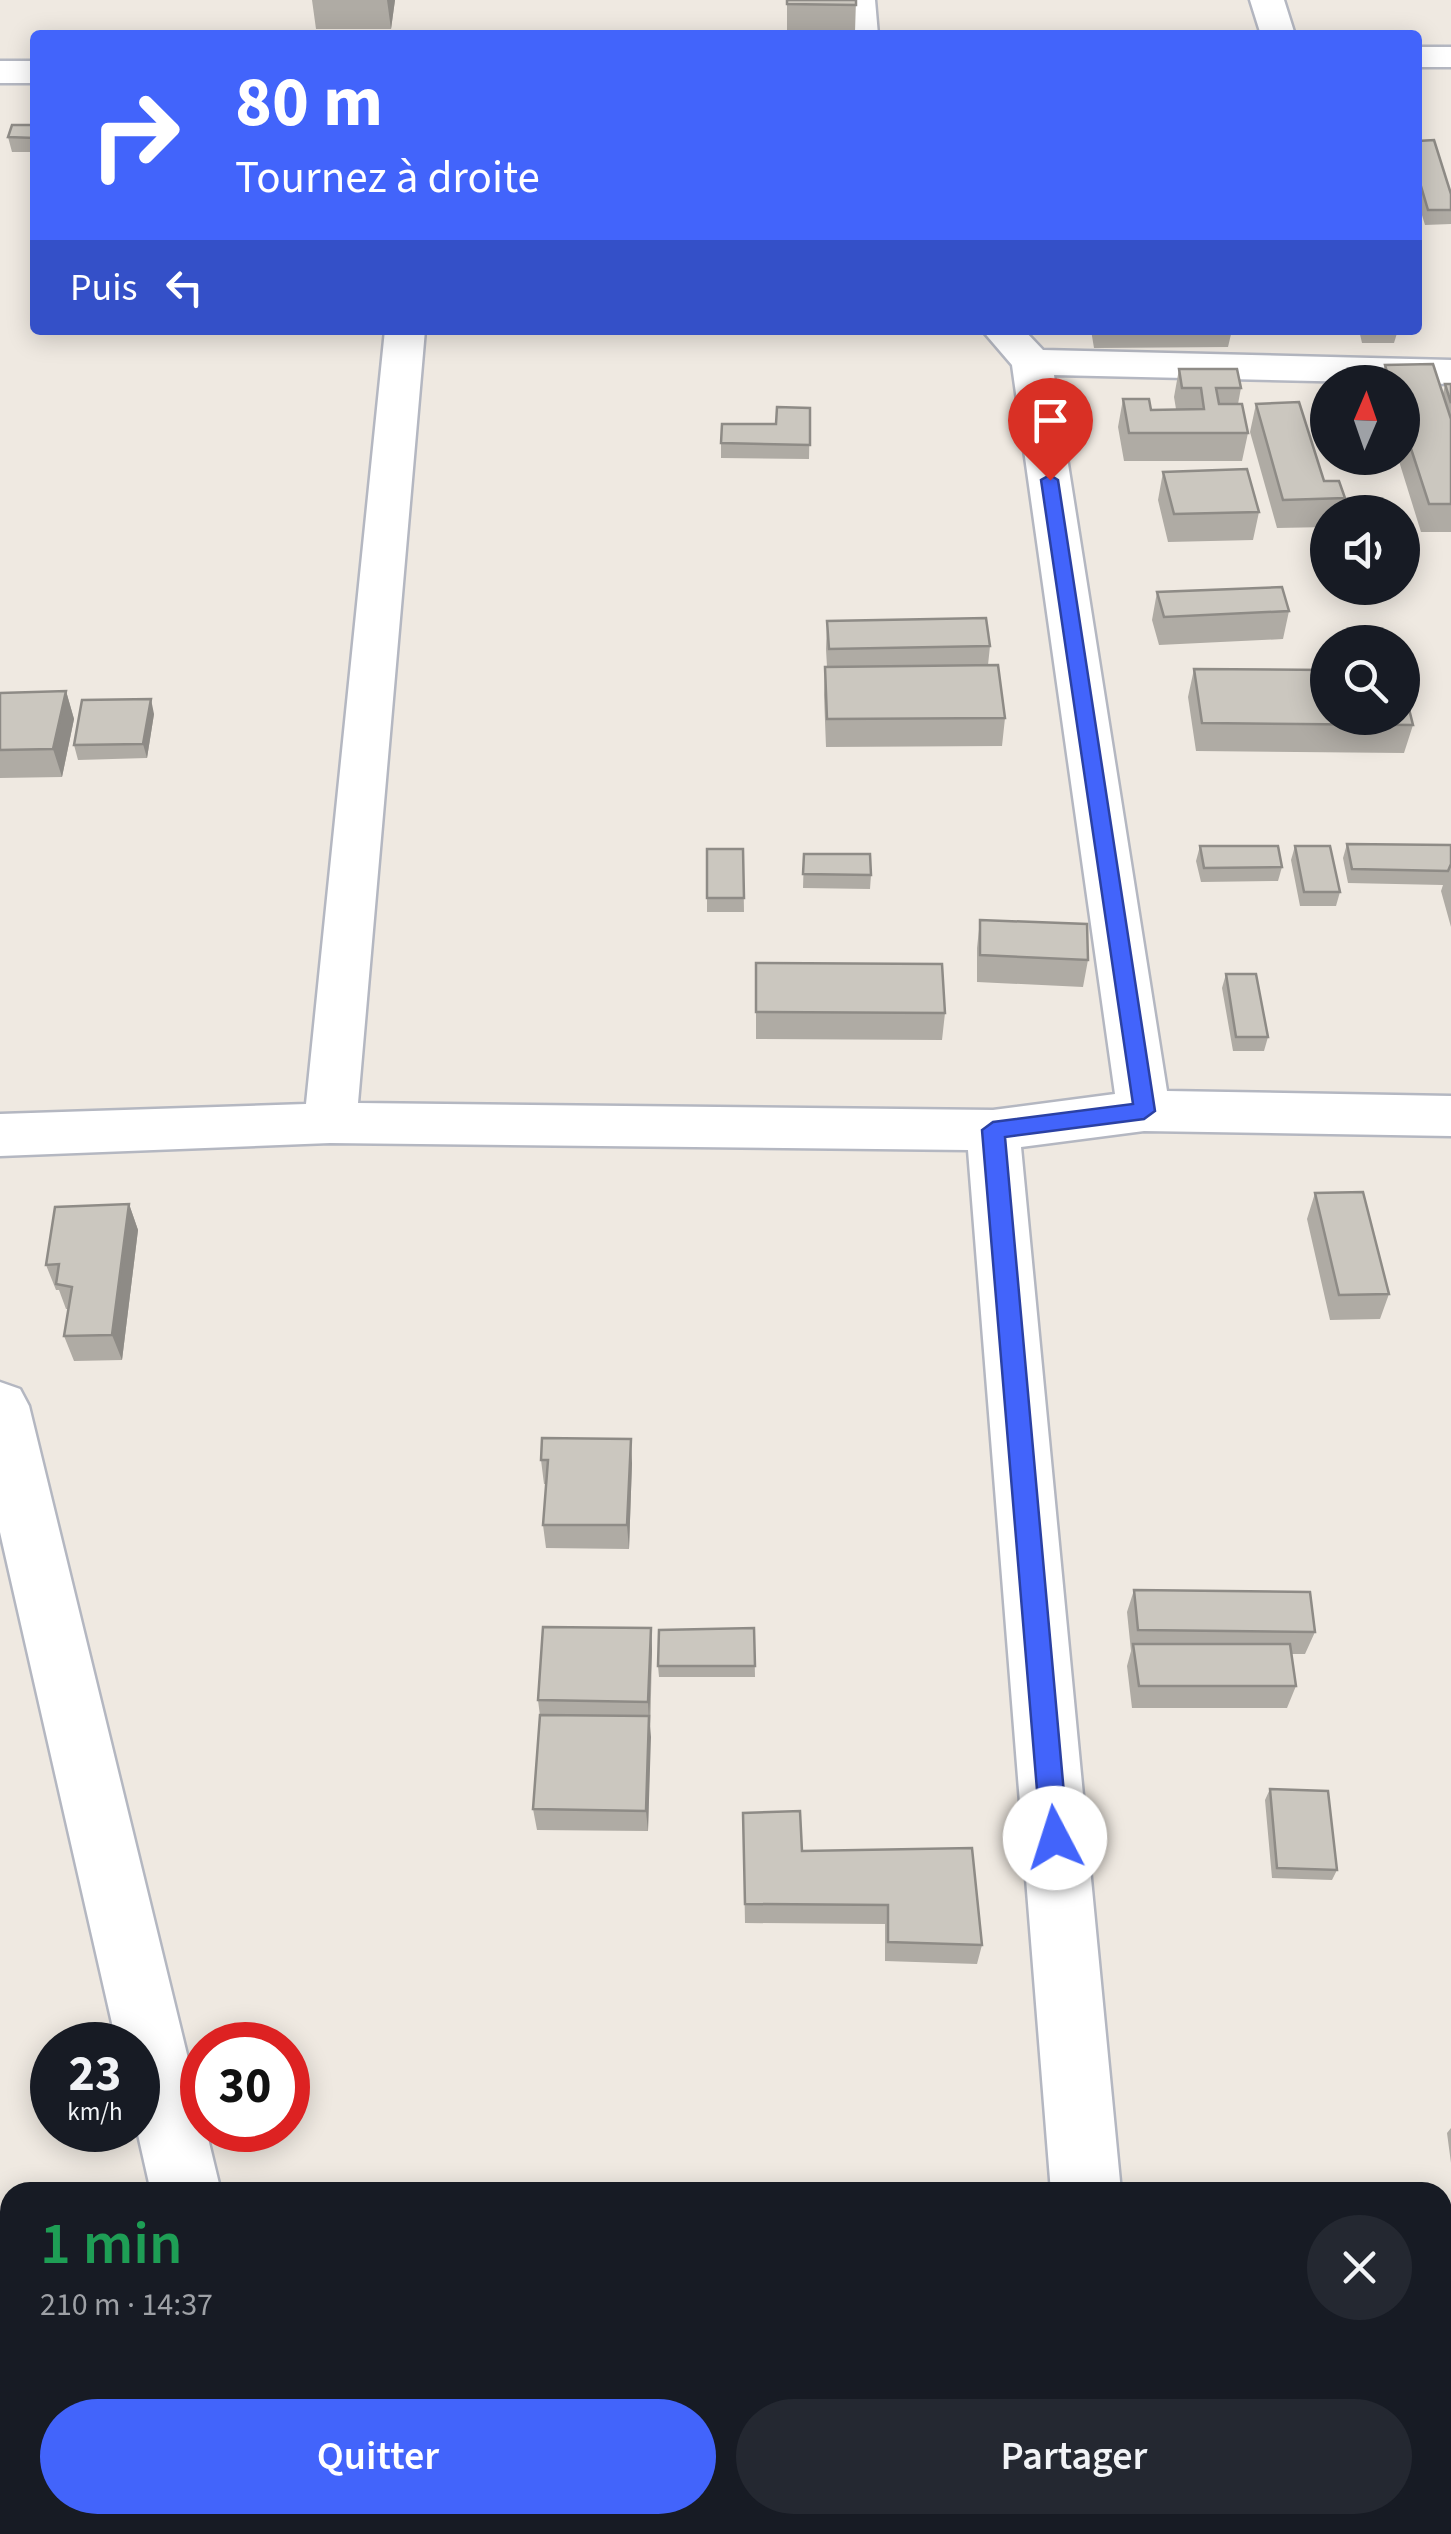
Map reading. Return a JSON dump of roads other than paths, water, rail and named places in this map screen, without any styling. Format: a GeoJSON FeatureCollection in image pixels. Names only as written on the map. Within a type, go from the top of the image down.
{"type":"FeatureCollection","features":[{"type":"Feature","properties":{"kind":"street"},"geometry":{"type":"LineString","coordinates":[[858,0],[861,30]]}},
{"type":"Feature","properties":{"kind":"street"},"geometry":{"type":"LineString","coordinates":[[1267,0],[1276,30]]}},
{"type":"Feature","properties":{"kind":"street"},"geometry":{"type":"LineString","coordinates":[[1422,57],[1451,57]]}},
{"type":"Feature","properties":{"kind":"street"},"geometry":{"type":"LineString","coordinates":[[0,72],[30,72]]}},
{"type":"Feature","properties":{"kind":"street"},"geometry":{"type":"LineString","coordinates":[[330,1123],[405,335]]}},
{"type":"Feature","properties":{"kind":"street"},"geometry":{"type":"LineString","coordinates":[[1144,1111],[1017,346],[1451,372]]}},
{"type":"Feature","properties":{"kind":"street"},"geometry":{"type":"LineString","coordinates":[[0,1135],[330,1123],[993,1130],[1144,1111],[1451,1116]]}},
{"type":"Feature","properties":{"kind":"street"},"geometry":{"type":"LineString","coordinates":[[993,1130],[1085,2182]]}},
{"type":"Feature","properties":{"kind":"street"},"geometry":{"type":"LineString","coordinates":[[0,1406],[184,2182]]}}]}
